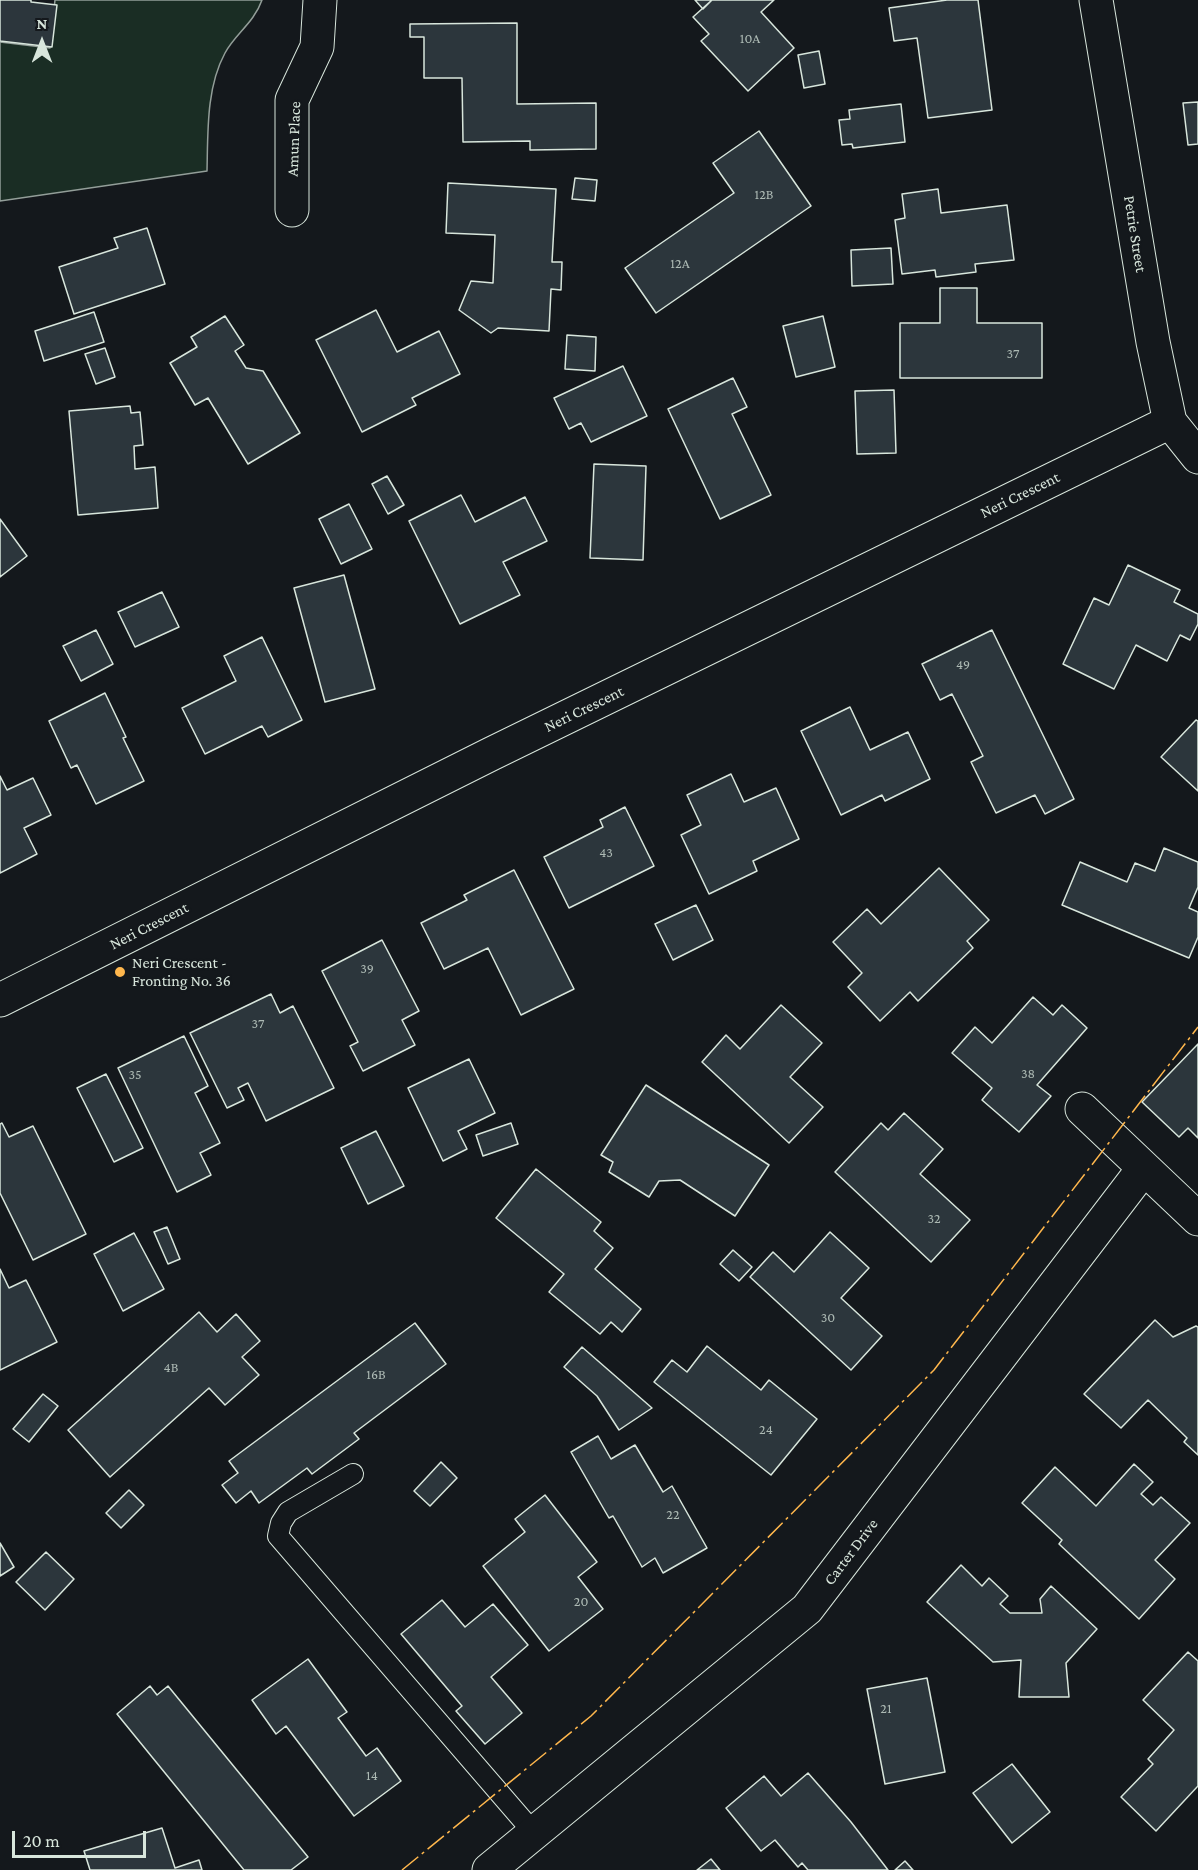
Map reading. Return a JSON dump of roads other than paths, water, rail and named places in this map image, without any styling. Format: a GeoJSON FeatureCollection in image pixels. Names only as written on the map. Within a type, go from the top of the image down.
{"type":"FeatureCollection","features":[{"type":"Feature","properties":{"kind":"street","name":"Amun Place"},"geometry":{"type":"LineString","coordinates":[[292,210],[292,100],[317,47],[320,0]]}},
{"type":"Feature","properties":{"kind":"street","name":"Petrie Street"},"geometry":{"type":"LineString","coordinates":[[1096,0],[1153,342],[1170,422],[1198,457]]}},
{"type":"Feature","properties":{"kind":"street","name":"Neri Crescent"},"geometry":{"type":"LineString","coordinates":[[0,1000],[480,760],[1170,422]]}},
{"type":"Feature","properties":{"kind":"street"},"geometry":{"type":"LineString","coordinates":[[1082,1109],[1198,1219]]}},
{"type":"Feature","properties":{"kind":"street","name":"Carter Drive"},"geometry":{"type":"LineString","coordinates":[[489,1870],[807,1609],[1144,1168]]}},
{"type":"Feature","properties":{"kind":"lane"},"geometry":{"type":"LineString","coordinates":[[353,1474],[288,1512],[281,1523],[278,1536],[534,1833]]}},
{"type":"Feature","properties":{"kind":"place","name":"Neri Crescent - Fronting No. 36"},"geometry":{"type":"Point","coordinates":[120,972]}}]}
